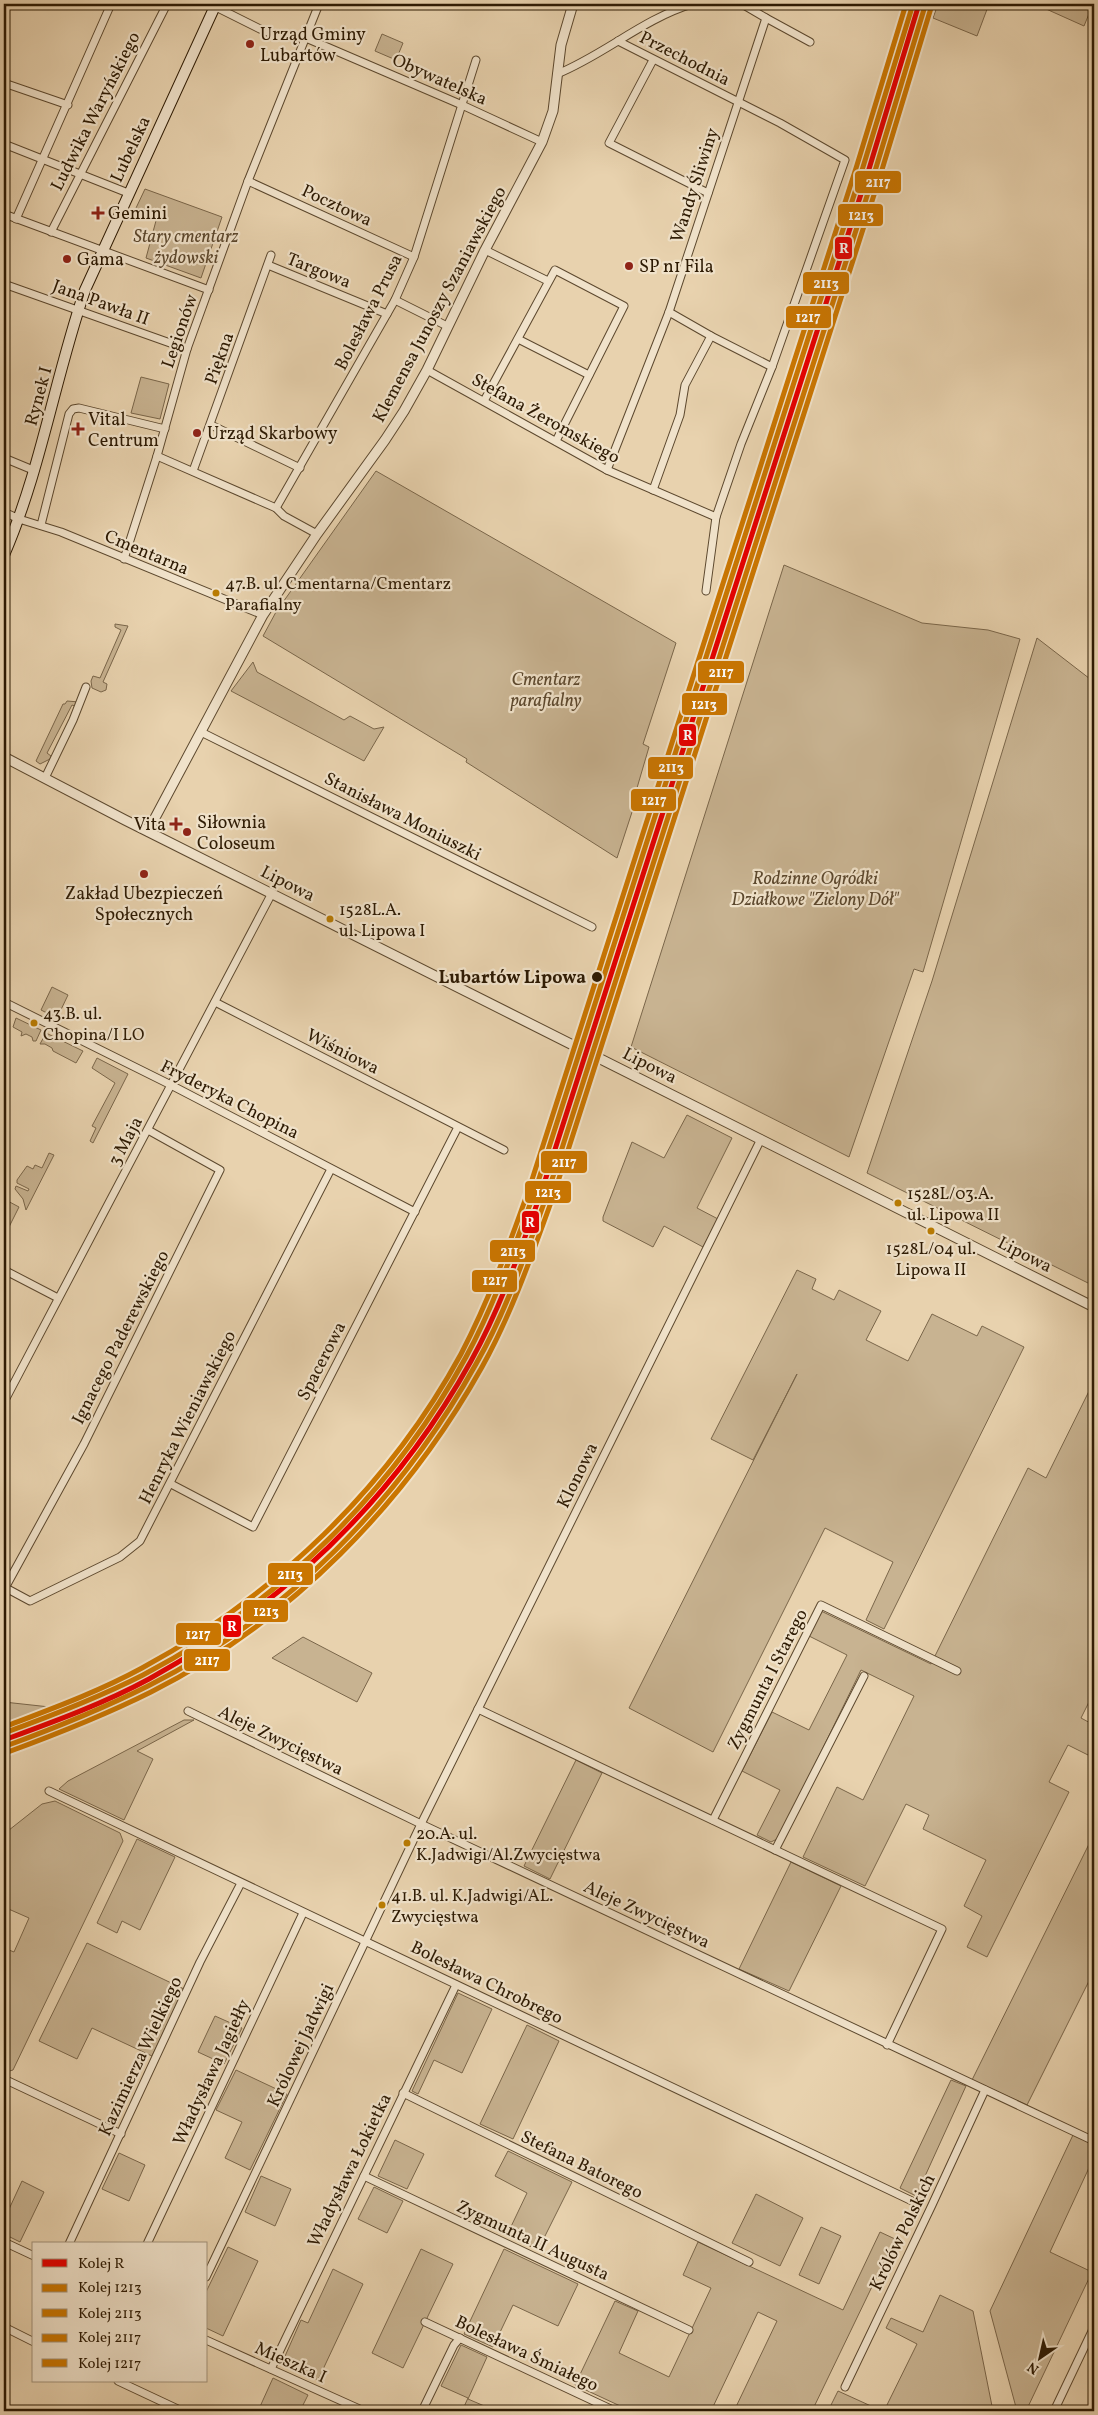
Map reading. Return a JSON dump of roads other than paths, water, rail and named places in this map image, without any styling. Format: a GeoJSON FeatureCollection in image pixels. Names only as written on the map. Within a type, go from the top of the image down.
{"type":"FeatureCollection","features":[{"type":"Feature","properties":{"kind":"main road","name":"Lubelska"},"geometry":{"type":"LineString","coordinates":[[78,310],[128,193],[215,5]]}},
{"type":"Feature","properties":{"kind":"main road","name":"Rynek I"},"geometry":{"type":"LineString","coordinates":[[4,555],[19,519],[54,402],[78,310]]}},
{"type":"Feature","properties":{"kind":"street"},"geometry":{"type":"LineString","coordinates":[[16,219],[111,4]]}},
{"type":"Feature","properties":{"kind":"street","name":"Ludwika Waryńskiego"},"geometry":{"type":"LineString","coordinates":[[51,232],[167,4]]}},
{"type":"Feature","properties":{"kind":"street","name":"Legionów"},"geometry":{"type":"LineString","coordinates":[[124,559],[157,456],[187,349],[248,181],[319,4]]}},
{"type":"Feature","properties":{"kind":"street","name":"Klemensa Junoszy Szaniawskiego"},"geometry":{"type":"LineString","coordinates":[[148,831],[262,615],[400,418],[427,370],[485,250],[542,142],[553,111],[560,45],[573,4]]}},
{"type":"Feature","properties":{"kind":"street"},"geometry":{"type":"LineString","coordinates":[[557,74],[678,6],[692,4]]}},
{"type":"Feature","properties":{"kind":"street"},"geometry":{"type":"LineString","coordinates":[[742,4],[810,42]]}},
{"type":"Feature","properties":{"kind":"street","name":"Obywatelska"},"geometry":{"type":"LineString","coordinates":[[215,5],[260,29],[275,34],[306,38],[462,105],[542,142]]}},
{"type":"Feature","properties":{"kind":"street","name":"Wandy Śliwiny"},"geometry":{"type":"LineString","coordinates":[[606,470],[669,312],[766,18]]}},
{"type":"Feature","properties":{"kind":"street","name":"Przechodnia"},"geometry":{"type":"LineString","coordinates":[[618,41],[737,103],[780,123],[845,160],[772,367]]}},
{"type":"Feature","properties":{"kind":"street","name":"Bolesława Prusa"},"geometry":{"type":"LineString","coordinates":[[276,508],[395,300],[414,257],[476,60]]}},
{"type":"Feature","properties":{"kind":"street"},"geometry":{"type":"LineString","coordinates":[[653,60],[609,142],[708,193]]}},
{"type":"Feature","properties":{"kind":"street"},"geometry":{"type":"LineString","coordinates":[[4,83],[68,105]]}},
{"type":"Feature","properties":{"kind":"street"},"geometry":{"type":"LineString","coordinates":[[4,144],[128,193]]}},
{"type":"Feature","properties":{"kind":"street","name":"Pocztowa"},"geometry":{"type":"LineString","coordinates":[[248,181],[414,257]]}},
{"type":"Feature","properties":{"kind":"street"},"geometry":{"type":"LineString","coordinates":[[4,214],[102,252],[209,290]]}},
{"type":"Feature","properties":{"kind":"street"},"geometry":{"type":"LineString","coordinates":[[485,250],[548,280]]}},
{"type":"Feature","properties":{"kind":"street","name":"Piękna"},"geometry":{"type":"LineString","coordinates":[[193,471],[271,255]]}},
{"type":"Feature","properties":{"kind":"street","name":"Targowa"},"geometry":{"type":"LineString","coordinates":[[268,265],[387,314]]}},
{"type":"Feature","properties":{"kind":"street"},"geometry":{"type":"LineString","coordinates":[[484,401],[553,272],[558,270],[624,306],[556,441]]}},
{"type":"Feature","properties":{"kind":"street","name":"Jana Pawła II"},"geometry":{"type":"LineString","coordinates":[[4,284],[187,349]]}},
{"type":"Feature","properties":{"kind":"street"},"geometry":{"type":"LineString","coordinates":[[395,300],[447,326]]}},
{"type":"Feature","properties":{"kind":"street"},"geometry":{"type":"LineString","coordinates":[[669,312],[772,367],[741,444],[716,517],[706,591]]}},
{"type":"Feature","properties":{"kind":"street"},"geometry":{"type":"LineString","coordinates":[[653,490],[680,415],[685,385],[711,336]]}},
{"type":"Feature","properties":{"kind":"street"},"geometry":{"type":"LineString","coordinates":[[518,339],[588,375]]}},
{"type":"Feature","properties":{"kind":"street","name":"Stefana Żeromskiego"},"geometry":{"type":"LineString","coordinates":[[427,370],[606,470],[716,517]]}},
{"type":"Feature","properties":{"kind":"street"},"geometry":{"type":"LineString","coordinates":[[41,525],[72,409],[79,408],[165,429]]}},
{"type":"Feature","properties":{"kind":"street"},"geometry":{"type":"LineString","coordinates":[[211,425],[300,468]]}},
{"type":"Feature","properties":{"kind":"street"},"geometry":{"type":"LineString","coordinates":[[157,456],[276,508],[284,516],[317,534]]}},
{"type":"Feature","properties":{"kind":"street"},"geometry":{"type":"LineString","coordinates":[[4,458],[33,470]]}},
{"type":"Feature","properties":{"kind":"street","name":"Cmentarna"},"geometry":{"type":"LineString","coordinates":[[4,512],[83,541],[262,615]]}},
{"type":"Feature","properties":{"kind":"street"},"geometry":{"type":"LineString","coordinates":[[45,778],[74,720],[86,687]]}},
{"type":"Feature","properties":{"kind":"street","name":"Stanisława Moniuszki"},"geometry":{"type":"LineString","coordinates":[[201,732],[592,927]]}},
{"type":"Feature","properties":{"kind":"street","name":"Lipowa"},"geometry":{"type":"LineString","coordinates":[[4,756],[148,831],[1094,1307]]}},
{"type":"Feature","properties":{"kind":"street","name":"3 Maja"},"geometry":{"type":"LineString","coordinates":[[4,1402],[272,893]]}},
{"type":"Feature","properties":{"kind":"street","name":"Fryderyka Chopina"},"geometry":{"type":"LineString","coordinates":[[4,1002],[172,1086],[415,1212]]}},
{"type":"Feature","properties":{"kind":"street","name":"Wiśniowa"},"geometry":{"type":"LineString","coordinates":[[215,1002],[504,1150]]}},
{"type":"Feature","properties":{"kind":"street","name":"Spacerowa"},"geometry":{"type":"LineString","coordinates":[[171,1484],[253,1527],[458,1127]]}},
{"type":"Feature","properties":{"kind":"street","name":"Ignacego Paderewskiego"},"geometry":{"type":"LineString","coordinates":[[4,1588],[84,1444],[220,1170],[148,1130]]}},
{"type":"Feature","properties":{"kind":"street","name":"Klonowa"},"geometry":{"type":"LineString","coordinates":[[421,1824],[761,1139]]}},
{"type":"Feature","properties":{"kind":"street","name":"Henryka Wieniawskiego"},"geometry":{"type":"LineString","coordinates":[[4,1588],[30,1601],[120,1557],[140,1541],[171,1484],[331,1169]]}},
{"type":"Feature","properties":{"kind":"street"},"geometry":{"type":"LineString","coordinates":[[4,1270],[58,1298]]}},
{"type":"Feature","properties":{"kind":"street","name":"Zygmunta I Starego"},"geometry":{"type":"LineString","coordinates":[[713,1820],[821,1605],[957,1671]]}},
{"type":"Feature","properties":{"kind":"street"},"geometry":{"type":"LineString","coordinates":[[775,1850],[864,1676]]}},
{"type":"Feature","properties":{"kind":"street"},"geometry":{"type":"LineString","coordinates":[[478,1709],[942,1929],[887,2045]]}},
{"type":"Feature","properties":{"kind":"street","name":"Aleje Zwycięstwa"},"geometry":{"type":"LineString","coordinates":[[188,1712],[887,2045],[1094,2141]]}},
{"type":"Feature","properties":{"kind":"street","name":"Bolesława Chrobrego"},"geometry":{"type":"LineString","coordinates":[[49,1791],[912,2202]]}},
{"type":"Feature","properties":{"kind":"street","name":"Królowej Jadwigi"},"geometry":{"type":"LineString","coordinates":[[208,2273],[421,1824]]}},
{"type":"Feature","properties":{"kind":"street","name":"Kazimierza Wielkiego"},"geometry":{"type":"LineString","coordinates":[[69,2242],[200,1962],[241,1883]]}},
{"type":"Feature","properties":{"kind":"street","name":"Władysława Jagiełły"},"geometry":{"type":"LineString","coordinates":[[148,2242],[302,1913]]}},
{"type":"Feature","properties":{"kind":"street","name":"Władysława Łokietka"},"geometry":{"type":"LineString","coordinates":[[271,2369],[456,1985]]}},
{"type":"Feature","properties":{"kind":"street"},"geometry":{"type":"LineString","coordinates":[[4,2080],[121,2134]]}},
{"type":"Feature","properties":{"kind":"street","name":"Królów Polskich"},"geometry":{"type":"LineString","coordinates":[[844,2386],[932,2206],[985,2090]]}},
{"type":"Feature","properties":{"kind":"street","name":"Stefana Batorego"},"geometry":{"type":"LineString","coordinates":[[403,2093],[749,2262]]}},
{"type":"Feature","properties":{"kind":"street","name":"Zygmunta II Augusta"},"geometry":{"type":"LineString","coordinates":[[364,2176],[689,2330]]}},
{"type":"Feature","properties":{"kind":"street"},"geometry":{"type":"LineString","coordinates":[[4,2242],[32,2255]]}},
{"type":"Feature","properties":{"kind":"street","name":"Bolesława Śmiałego"},"geometry":{"type":"LineString","coordinates":[[425,2322],[615,2411]]}},
{"type":"Feature","properties":{"kind":"street"},"geometry":{"type":"LineString","coordinates":[[4,2327],[32,2341]]}},
{"type":"Feature","properties":{"kind":"street"},"geometry":{"type":"LineString","coordinates":[[1054,2411],[1094,2327]]}},
{"type":"Feature","properties":{"kind":"street"},"geometry":{"type":"LineString","coordinates":[[422,2411],[454,2345],[460,2338]]}},
{"type":"Feature","properties":{"kind":"street","name":"Mieszka I"},"geometry":{"type":"LineString","coordinates":[[208,2341],[364,2411]]}},
{"type":"Feature","properties":{"kind":"street"},"geometry":{"type":"LineString","coordinates":[[120,2382],[182,2411]]}},
{"type":"Feature","properties":{"kind":"rail line","name":"1217"},"geometry":{"type":"LineString","coordinates":[[4,1727],[57,1707],[142,1668],[191,1639],[238,1607],[282,1572],[324,1534],[363,1493],[399,1449],[432,1403],[461,1354],[481,1313],[530,1186],[857,165],[906,4]]}},
{"type":"Feature","properties":{"kind":"rail line","name":"2113"},"geometry":{"type":"LineString","coordinates":[[4,1733],[74,1706],[143,1675],[193,1646],[241,1614],[286,1579],[328,1540],[368,1498],[404,1453],[437,1406],[466,1357],[495,1295],[536,1188],[863,167],[913,4]]}},
{"type":"Feature","properties":{"kind":"rail line","name":"R"},"geometry":{"type":"LineString","coordinates":[[4,1740],[96,1705],[149,1679],[199,1649],[246,1617],[291,1581],[333,1543],[372,1502],[408,1458],[441,1411],[482,1341],[510,1277],[542,1190],[869,169],[919,4]]}},
{"type":"Feature","properties":{"kind":"rail line","name":"1213"},"geometry":{"type":"LineString","coordinates":[[6,1746],[78,1718],[148,1686],[199,1658],[247,1626],[293,1589],[336,1550],[376,1507],[413,1462],[446,1414],[476,1364],[516,1280],[548,1192],[875,171],[925,6]]}},
{"type":"Feature","properties":{"kind":"rail line","name":"2117"},"geometry":{"type":"LineString","coordinates":[[8,1752],[81,1724],[151,1692],[202,1663],[251,1630],[297,1594],[341,1554],[381,1511],[418,1465],[452,1417],[482,1367],[512,1304],[554,1194],[881,173],[931,8]]}},
{"type":"Feature","properties":{"kind":"place","name":"Urząd Gminy Lubartów"},"geometry":{"type":"Point","coordinates":[250,44]}},
{"type":"Feature","properties":{"kind":"place","name":"Gemini"},"geometry":{"type":"Point","coordinates":[98,213]}},
{"type":"Feature","properties":{"kind":"place","name":"Gama"},"geometry":{"type":"Point","coordinates":[67,259]}},
{"type":"Feature","properties":{"kind":"place","name":"SP n1 Fila"},"geometry":{"type":"Point","coordinates":[629,266]}},
{"type":"Feature","properties":{"kind":"place","name":"Vital Centrum"},"geometry":{"type":"Point","coordinates":[78,429]}},
{"type":"Feature","properties":{"kind":"place","name":"Urząd Skarbowy"},"geometry":{"type":"Point","coordinates":[197,433]}},
{"type":"Feature","properties":{"kind":"place","name":"47.B. ul. Cmentarna/Cmentarz Parafialny"},"geometry":{"type":"Point","coordinates":[216,593]}},
{"type":"Feature","properties":{"kind":"place","name":"Vita"},"geometry":{"type":"Point","coordinates":[176,824]}},
{"type":"Feature","properties":{"kind":"place","name":"Siłownia Coloseum"},"geometry":{"type":"Point","coordinates":[187,832]}},
{"type":"Feature","properties":{"kind":"place","name":"Zakład Ubezpieczeń Społecznych"},"geometry":{"type":"Point","coordinates":[144,874]}},
{"type":"Feature","properties":{"kind":"place","name":"1528L.A. ul. Lipowa I"},"geometry":{"type":"Point","coordinates":[330,919]}},
{"type":"Feature","properties":{"kind":"place","name":"Lubartów Lipowa"},"geometry":{"type":"Point","coordinates":[597,977]}},
{"type":"Feature","properties":{"kind":"place","name":"43.B. ul. Chopina/I LO"},"geometry":{"type":"Point","coordinates":[34,1023]}},
{"type":"Feature","properties":{"kind":"place","name":"1528L/03.A. ul. Lipowa II"},"geometry":{"type":"Point","coordinates":[898,1203]}},
{"type":"Feature","properties":{"kind":"place","name":"1528L/04 ul. Lipowa II"},"geometry":{"type":"Point","coordinates":[931,1231]}},
{"type":"Feature","properties":{"kind":"place","name":"20.A. ul. K.Jadwigi/Al.Zwycięstwa"},"geometry":{"type":"Point","coordinates":[407,1843]}},
{"type":"Feature","properties":{"kind":"place","name":"41.B. ul. K.Jadwigi/AL. Zwycięstwa"},"geometry":{"type":"Point","coordinates":[382,1905]}},
{"type":"Feature","properties":{"kind":"park label","name":"Stary cmentarz żydowski"},"geometry":{"type":"Point","coordinates":[186,246]}},
{"type":"Feature","properties":{"kind":"park label","name":"Cmentarz parafialny"},"geometry":{"type":"Point","coordinates":[546,690]}},
{"type":"Feature","properties":{"kind":"park label","name":"Rodzinne Ogródki Działkowe \"Zielony Dół\""},"geometry":{"type":"Point","coordinates":[815,888]}}]}
